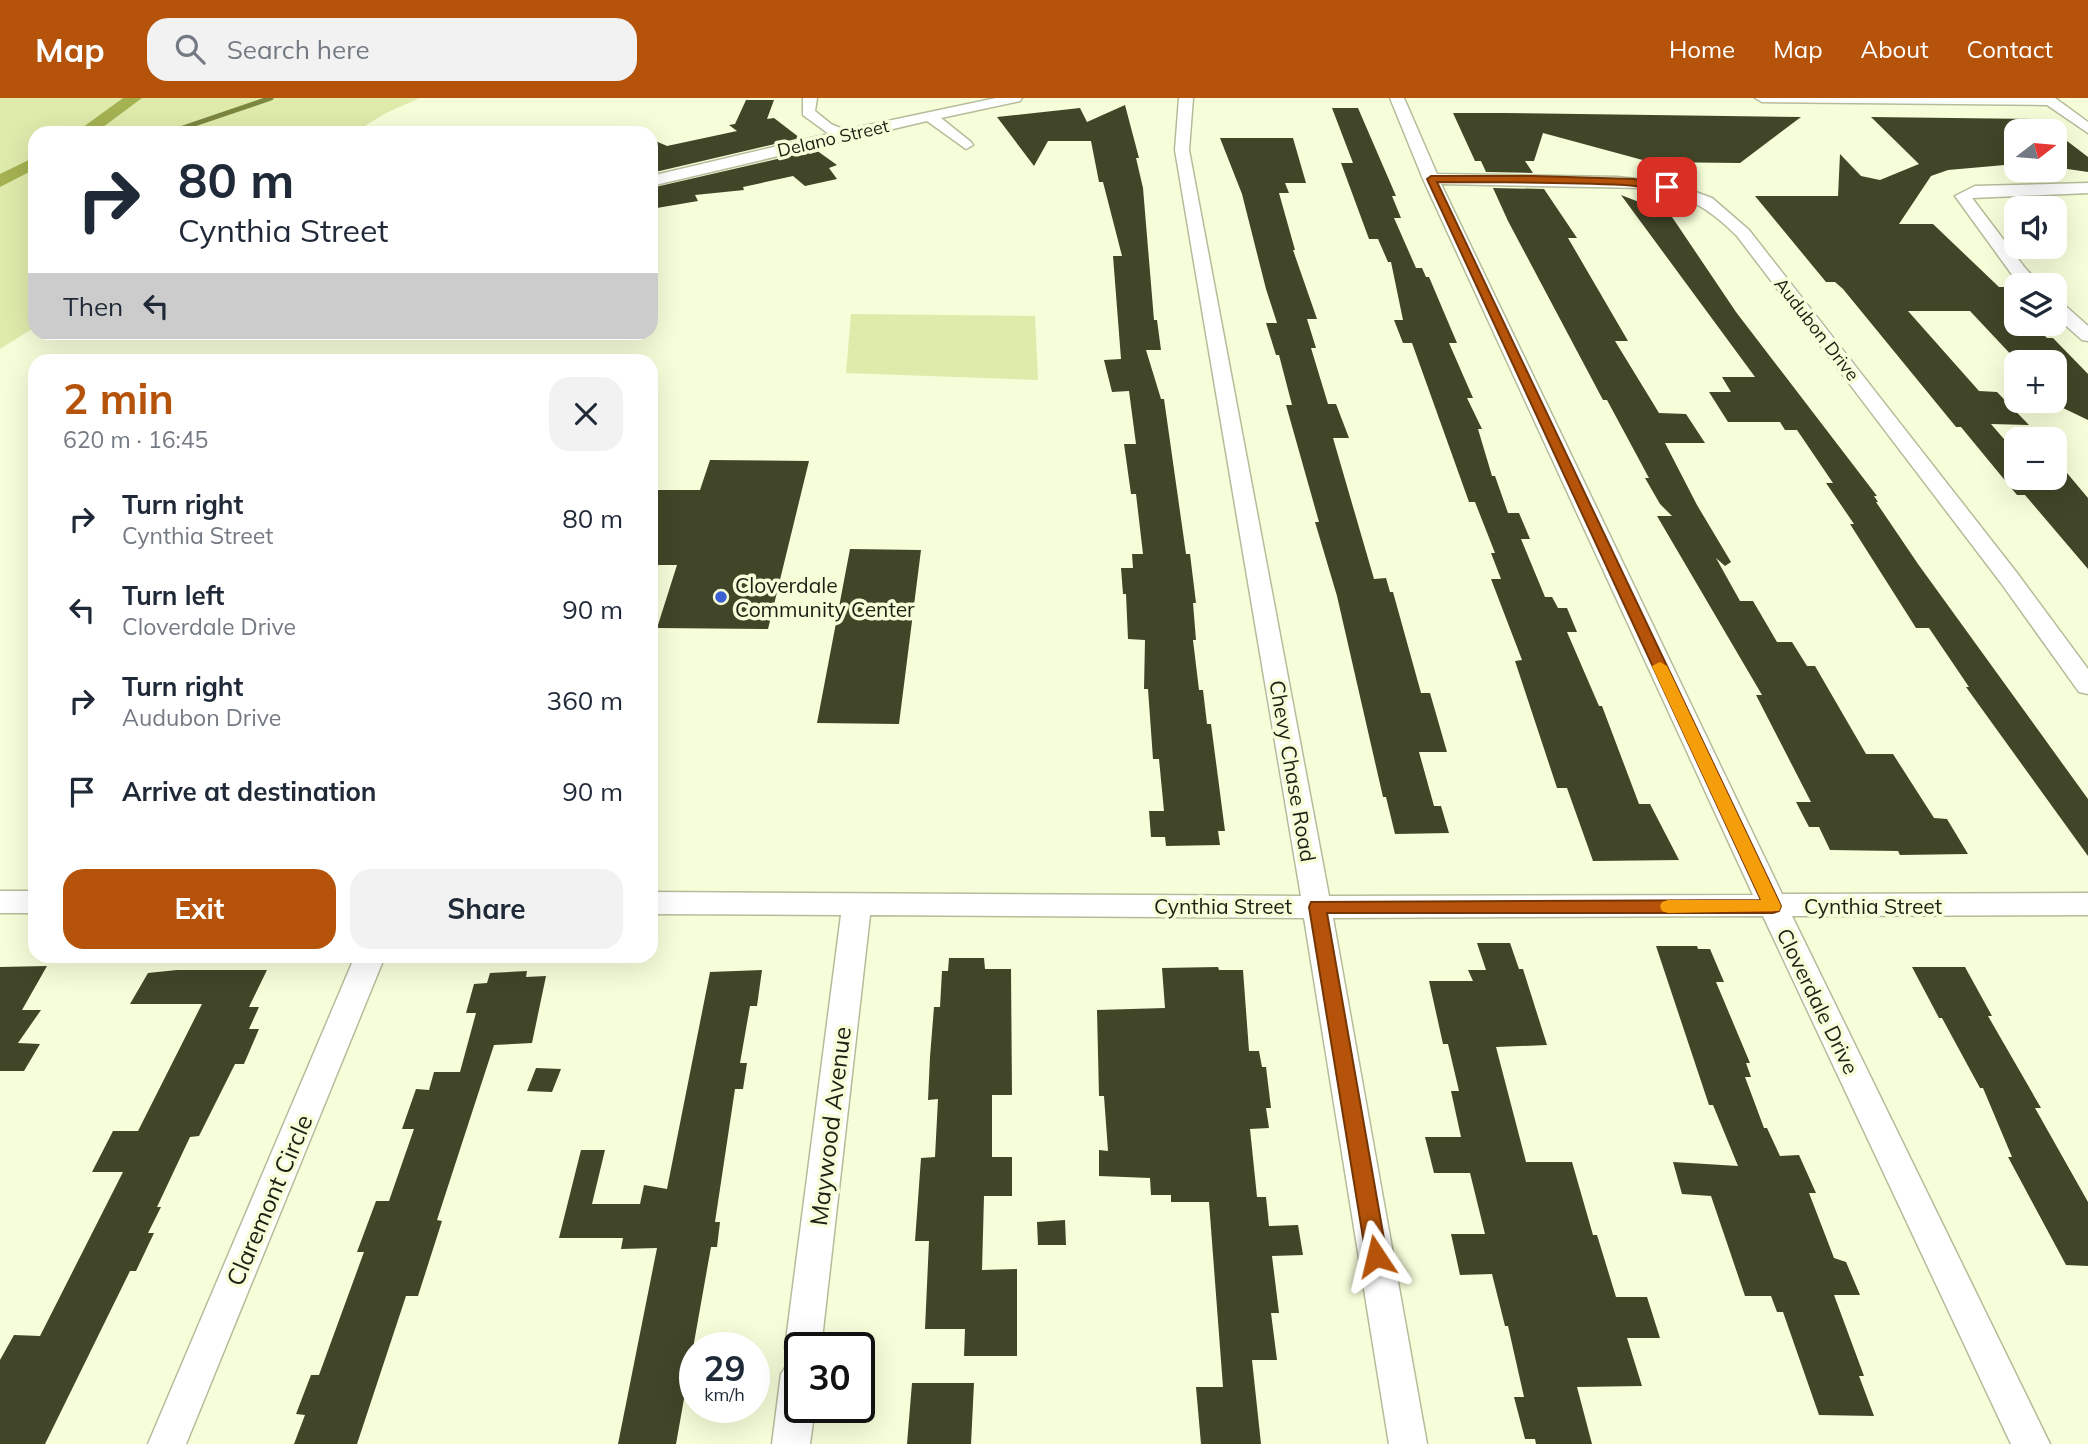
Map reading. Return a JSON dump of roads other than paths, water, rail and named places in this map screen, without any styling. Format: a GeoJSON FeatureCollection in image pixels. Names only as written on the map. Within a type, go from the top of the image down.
{"type":"FeatureCollection","features":[{"type":"Feature","properties":{"kind":"street"},"geometry":{"type":"LineString","coordinates":[[810,98],[808,112],[827,127],[843,135]]}},
{"type":"Feature","properties":{"kind":"street","name":"Delano Street"},"geometry":{"type":"LineString","coordinates":[[658,179],[843,135],[1015,98]]}},
{"type":"Feature","properties":{"kind":"street","name":"Chevy Chase Road"},"geometry":{"type":"LineString","coordinates":[[1186,98],[1182,150],[1317,907],[1408,1444]]}},
{"type":"Feature","properties":{"kind":"street","name":"Cloverdale Drive"},"geometry":{"type":"LineString","coordinates":[[1397,98],[1431,179],[1773,906],[2031,1444]]}},
{"type":"Feature","properties":{"kind":"street"},"geometry":{"type":"LineString","coordinates":[[1762,98],[2047,99],[2088,129]]}},
{"type":"Feature","properties":{"kind":"street"},"geometry":{"type":"LineString","coordinates":[[931,117],[965,145]]}},
{"type":"Feature","properties":{"kind":"street","name":"Audubon Drive"},"geometry":{"type":"LineString","coordinates":[[1431,179],[1534,178],[1658,184],[1692,194],[1707,202],[1743,233],[2009,578],[2088,686]]}},
{"type":"Feature","properties":{"kind":"street"},"geometry":{"type":"LineString","coordinates":[[2020,273],[1963,196],[1975,191],[2088,188]]}},
{"type":"Feature","properties":{"kind":"street"},"geometry":{"type":"LineString","coordinates":[[2067,317],[2088,336]]}},
{"type":"Feature","properties":{"kind":"street"},"geometry":{"type":"LineString","coordinates":[[0,902],[28,902]]}},
{"type":"Feature","properties":{"kind":"street","name":"Cynthia Street"},"geometry":{"type":"LineString","coordinates":[[658,903],[1317,907],[2088,904]]}},
{"type":"Feature","properties":{"kind":"street","name":"Maywood Avenue"},"geometry":{"type":"LineString","coordinates":[[805,1332],[857,905]]}},
{"type":"Feature","properties":{"kind":"street","name":"Claremont Circle"},"geometry":{"type":"LineString","coordinates":[[166,1444],[367,963]]}},
{"type":"Feature","properties":{"kind":"street"},"geometry":{"type":"LineString","coordinates":[[791,1444],[794,1423]]}},
{"type":"Feature","properties":{"kind":"waterway"},"geometry":{"type":"LineString","coordinates":[[94,126],[134,98]]}},
{"type":"Feature","properties":{"kind":"waterway"},"geometry":{"type":"LineString","coordinates":[[189,126],[271,98]]}},
{"type":"Feature","properties":{"kind":"waterway"},"geometry":{"type":"LineString","coordinates":[[0,181],[28,166]]}},
{"type":"Feature","properties":{"kind":"place","name":"Cloverdale Community Center"},"geometry":{"type":"Point","coordinates":[721,597]}}]}
